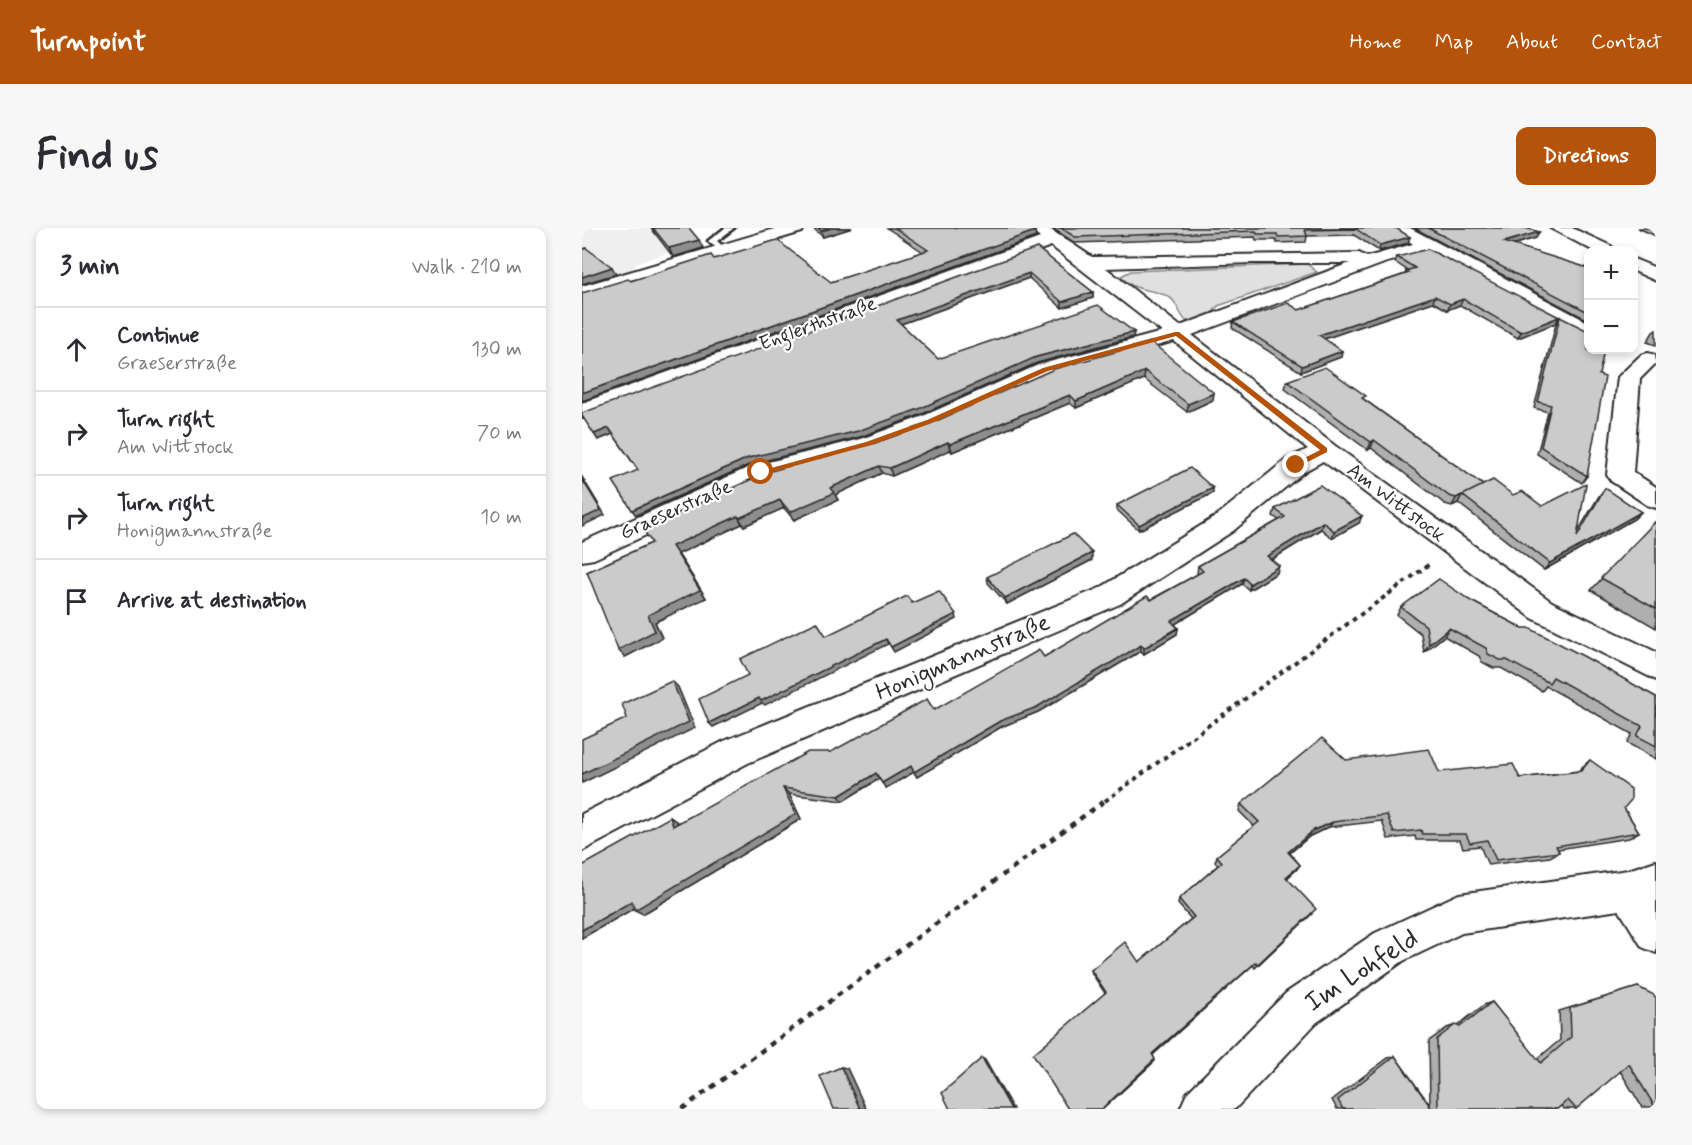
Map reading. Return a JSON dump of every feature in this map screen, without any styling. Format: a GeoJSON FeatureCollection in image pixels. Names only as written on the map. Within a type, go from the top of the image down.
{"type":"FeatureCollection","features":[{"type":"Feature","properties":{"kind":"street"},"geometry":{"type":"LineString","coordinates":[[582,292],[796,228]]}},
{"type":"Feature","properties":{"kind":"street"},"geometry":{"type":"LineString","coordinates":[[1398,228],[1584,328]]}},
{"type":"Feature","properties":{"kind":"street"},"geometry":{"type":"LineString","coordinates":[[1558,228],[1596,246]]}},
{"type":"Feature","properties":{"kind":"street","name":"Am Wittstock"},"geometry":{"type":"LineString","coordinates":[[1045,234],[1088,263],[1325,450],[1542,610],[1656,667]]}},
{"type":"Feature","properties":{"kind":"street","name":"Englerthstraße"},"geometry":{"type":"LineString","coordinates":[[582,411],[1045,234]]}},
{"type":"Feature","properties":{"kind":"street"},"geometry":{"type":"LineString","coordinates":[[1088,263],[1252,258],[1381,258],[1428,246]]}},
{"type":"Feature","properties":{"kind":"street","name":"Graeserstraße"},"geometry":{"type":"LineString","coordinates":[[584,552],[761,472],[879,440],[929,422],[1046,370],[1177,334],[1381,258]]}},
{"type":"Feature","properties":{"kind":"street"},"geometry":{"type":"LineString","coordinates":[[1638,266],[1656,275]]}},
{"type":"Feature","properties":{"kind":"street"},"geometry":{"type":"LineString","coordinates":[[1644,357],[1629,377],[1620,475],[1656,499]]}},
{"type":"Feature","properties":{"kind":"street","name":"Honigmannstraße"},"geometry":{"type":"LineString","coordinates":[[582,833],[736,752],[1110,596],[1224,524],[1296,465],[1325,450]]}},
{"type":"Feature","properties":{"kind":"street","name":"Im Lohfeld"},"geometry":{"type":"LineString","coordinates":[[1203,1109],[1301,1008],[1389,947],[1459,914],[1642,885],[1656,933]]}},
{"type":"Feature","properties":{"kind":"lane"},"geometry":{"type":"LineString","coordinates":[[723,250],[712,241],[730,228]]}},
{"type":"Feature","properties":{"kind":"path"},"geometry":{"type":"LineString","coordinates":[[682,1109],[1454,547]]}},
{"type":"Feature","properties":{"kind":"shaded area"},"geometry":{"type":"Polygon","coordinates":[[[582,228],[691,228],[703,242],[639,262],[629,271],[619,274],[582,248],[582,228]]]}},
{"type":"Feature","properties":{"kind":"shaded area"},"geometry":{"type":"Polygon","coordinates":[[[1307,264],[1317,272],[1218,306],[1208,318],[1186,321],[1170,298],[1131,285],[1121,276],[1131,271],[1307,264]]]}},
{"type":"Feature","properties":{"kind":"building"},"geometry":{"type":"Polygon","coordinates":[[[653,228],[689,228],[699,240],[669,248],[653,228]]]}},
{"type":"Feature","properties":{"kind":"building"},"geometry":{"type":"Polygon","coordinates":[[[895,228],[1032,228],[1035,231],[582,393],[582,293],[628,279],[631,281],[711,255],[714,259],[777,240],[831,282],[928,250],[895,228]]]}},
{"type":"Feature","properties":{"kind":"building"},"geometry":{"type":"Polygon","coordinates":[[[1061,228],[1396,228],[1410,237],[1380,245],[1356,229],[1305,230],[1307,236],[1278,237],[1277,234],[1257,234],[1256,231],[1075,237],[1061,228]]]}},
{"type":"Feature","properties":{"kind":"building"},"geometry":{"type":"Polygon","coordinates":[[[1428,228],[1525,228],[1539,232],[1504,242],[1584,267],[1584,310],[1428,228]]]}},
{"type":"Feature","properties":{"kind":"building"},"geometry":{"type":"Polygon","coordinates":[[[586,248],[612,267],[582,277],[582,250],[586,248]]]}},
{"type":"Feature","properties":{"kind":"building"},"geometry":{"type":"Polygon","coordinates":[[[1037,248],[1093,292],[1062,302],[1029,273],[897,320],[938,359],[1098,305],[1134,332],[1036,357],[919,409],[858,431],[748,458],[632,510],[613,481],[638,470],[609,428],[594,434],[582,416],[582,413],[1037,248]]]}},
{"type":"Feature","properties":{"kind":"building"},"geometry":{"type":"Polygon","coordinates":[[[1428,249],[1559,317],[1521,332],[1463,299],[1450,304],[1435,296],[1319,335],[1342,351],[1302,366],[1233,322],[1288,303],[1299,310],[1409,273],[1406,271],[1415,268],[1397,257],[1428,249]]]}},
{"type":"Feature","properties":{"kind":"building"},"geometry":{"type":"Polygon","coordinates":[[[1560,317],[1584,329],[1584,354],[1603,354],[1599,375],[1605,377],[1587,476],[1541,447],[1551,405],[1538,402],[1560,317]]]}},
{"type":"Feature","properties":{"kind":"building"},"geometry":{"type":"Polygon","coordinates":[[[1151,342],[1214,393],[1188,404],[1145,371],[1076,401],[1070,395],[950,444],[948,442],[890,468],[879,466],[830,488],[834,493],[790,512],[780,500],[739,518],[738,516],[672,546],[700,590],[648,615],[655,631],[618,650],[587,572],[652,543],[643,529],[767,472],[875,443],[936,421],[1054,369],[1151,342]]]}},
{"type":"Feature","properties":{"kind":"building"},"geometry":{"type":"Polygon","coordinates":[[[1325,367],[1366,396],[1362,398],[1483,485],[1493,480],[1513,495],[1522,491],[1542,506],[1586,484],[1577,537],[1605,488],[1641,512],[1550,563],[1462,495],[1456,498],[1449,496],[1374,440],[1371,442],[1287,381],[1325,367]]]}},
{"type":"Feature","properties":{"kind":"building"},"geometry":{"type":"Polygon","coordinates":[[[1190,468],[1213,488],[1139,525],[1117,505],[1190,468]]]}},
{"type":"Feature","properties":{"kind":"building"},"geometry":{"type":"Polygon","coordinates":[[[582,479],[601,510],[582,519],[582,479]]]}},
{"type":"Feature","properties":{"kind":"building"},"geometry":{"type":"Polygon","coordinates":[[[1320,485],[1362,516],[1334,531],[1323,522],[1267,556],[1279,566],[1250,584],[1244,578],[1171,621],[1178,628],[1144,648],[1141,645],[1037,707],[1000,721],[914,772],[911,766],[882,783],[876,773],[839,796],[783,788],[796,814],[635,910],[632,901],[582,930],[582,866],[670,817],[673,826],[808,752],[831,752],[927,699],[934,710],[1039,650],[1044,657],[1147,596],[1151,600],[1203,571],[1198,566],[1285,517],[1275,509],[1320,485]]]}},
{"type":"Feature","properties":{"kind":"building"},"geometry":{"type":"Polygon","coordinates":[[[1656,521],[1656,609],[1601,578],[1656,521]]]}},
{"type":"Feature","properties":{"kind":"building"},"geometry":{"type":"Polygon","coordinates":[[[1073,534],[1092,553],[1005,598],[987,577],[1073,534]]]}},
{"type":"Feature","properties":{"kind":"building"},"geometry":{"type":"Polygon","coordinates":[[[1439,579],[1471,601],[1585,657],[1656,697],[1656,746],[1637,736],[1642,726],[1553,677],[1549,683],[1507,660],[1500,660],[1488,654],[1486,648],[1449,628],[1429,644],[1426,626],[1401,607],[1439,579]]]}},
{"type":"Feature","properties":{"kind":"building"},"geometry":{"type":"Polygon","coordinates":[[[939,591],[956,614],[891,647],[886,639],[761,701],[759,698],[709,723],[699,699],[748,675],[740,659],[817,622],[826,636],[907,596],[912,603],[939,591]]]}},
{"type":"Feature","properties":{"kind":"building"},"geometry":{"type":"Polygon","coordinates":[[[672,681],[689,722],[582,774],[582,739],[627,718],[622,704],[672,681]]]}},
{"type":"Feature","properties":{"kind":"building"},"geometry":{"type":"Polygon","coordinates":[[[1322,738],[1346,760],[1429,749],[1439,772],[1513,764],[1520,778],[1581,771],[1590,760],[1631,789],[1631,800],[1624,808],[1639,832],[1556,846],[1559,852],[1496,860],[1487,840],[1470,843],[1466,834],[1422,834],[1421,830],[1394,833],[1387,815],[1333,822],[1314,830],[1288,852],[1300,865],[1286,877],[1316,909],[1258,964],[1256,962],[1152,1054],[1155,1059],[1102,1109],[1068,1109],[1033,1054],[1106,992],[1091,970],[1125,942],[1139,962],[1194,917],[1179,899],[1222,862],[1217,856],[1259,822],[1241,804],[1322,738]]]}},
{"type":"Feature","properties":{"kind":"building"},"geometry":{"type":"Polygon","coordinates":[[[1638,987],[1656,998],[1655,1107],[1629,1064],[1576,1109],[1568,1100],[1557,1109],[1438,1109],[1437,1039],[1455,1025],[1460,1027],[1492,1002],[1541,1063],[1571,1037],[1570,1008],[1638,987]]]}},
{"type":"Feature","properties":{"kind":"building"},"geometry":{"type":"Polygon","coordinates":[[[1395,1056],[1432,1109],[1343,1109],[1338,1100],[1395,1056]]]}},
{"type":"Feature","properties":{"kind":"building"},"geometry":{"type":"Polygon","coordinates":[[[982,1058],[1011,1109],[950,1109],[942,1093],[982,1058]]]}},
{"type":"Feature","properties":{"kind":"building"},"geometry":{"type":"Polygon","coordinates":[[[841,1067],[860,1109],[834,1109],[820,1076],[841,1067]]]}},
{"type":"Feature","properties":{"kind":"route"},"geometry":{"type":"LineString","coordinates":[[761,472],[868,444],[929,422],[1046,370],[1177,334],[1325,450],[1296,465]]}}]}
